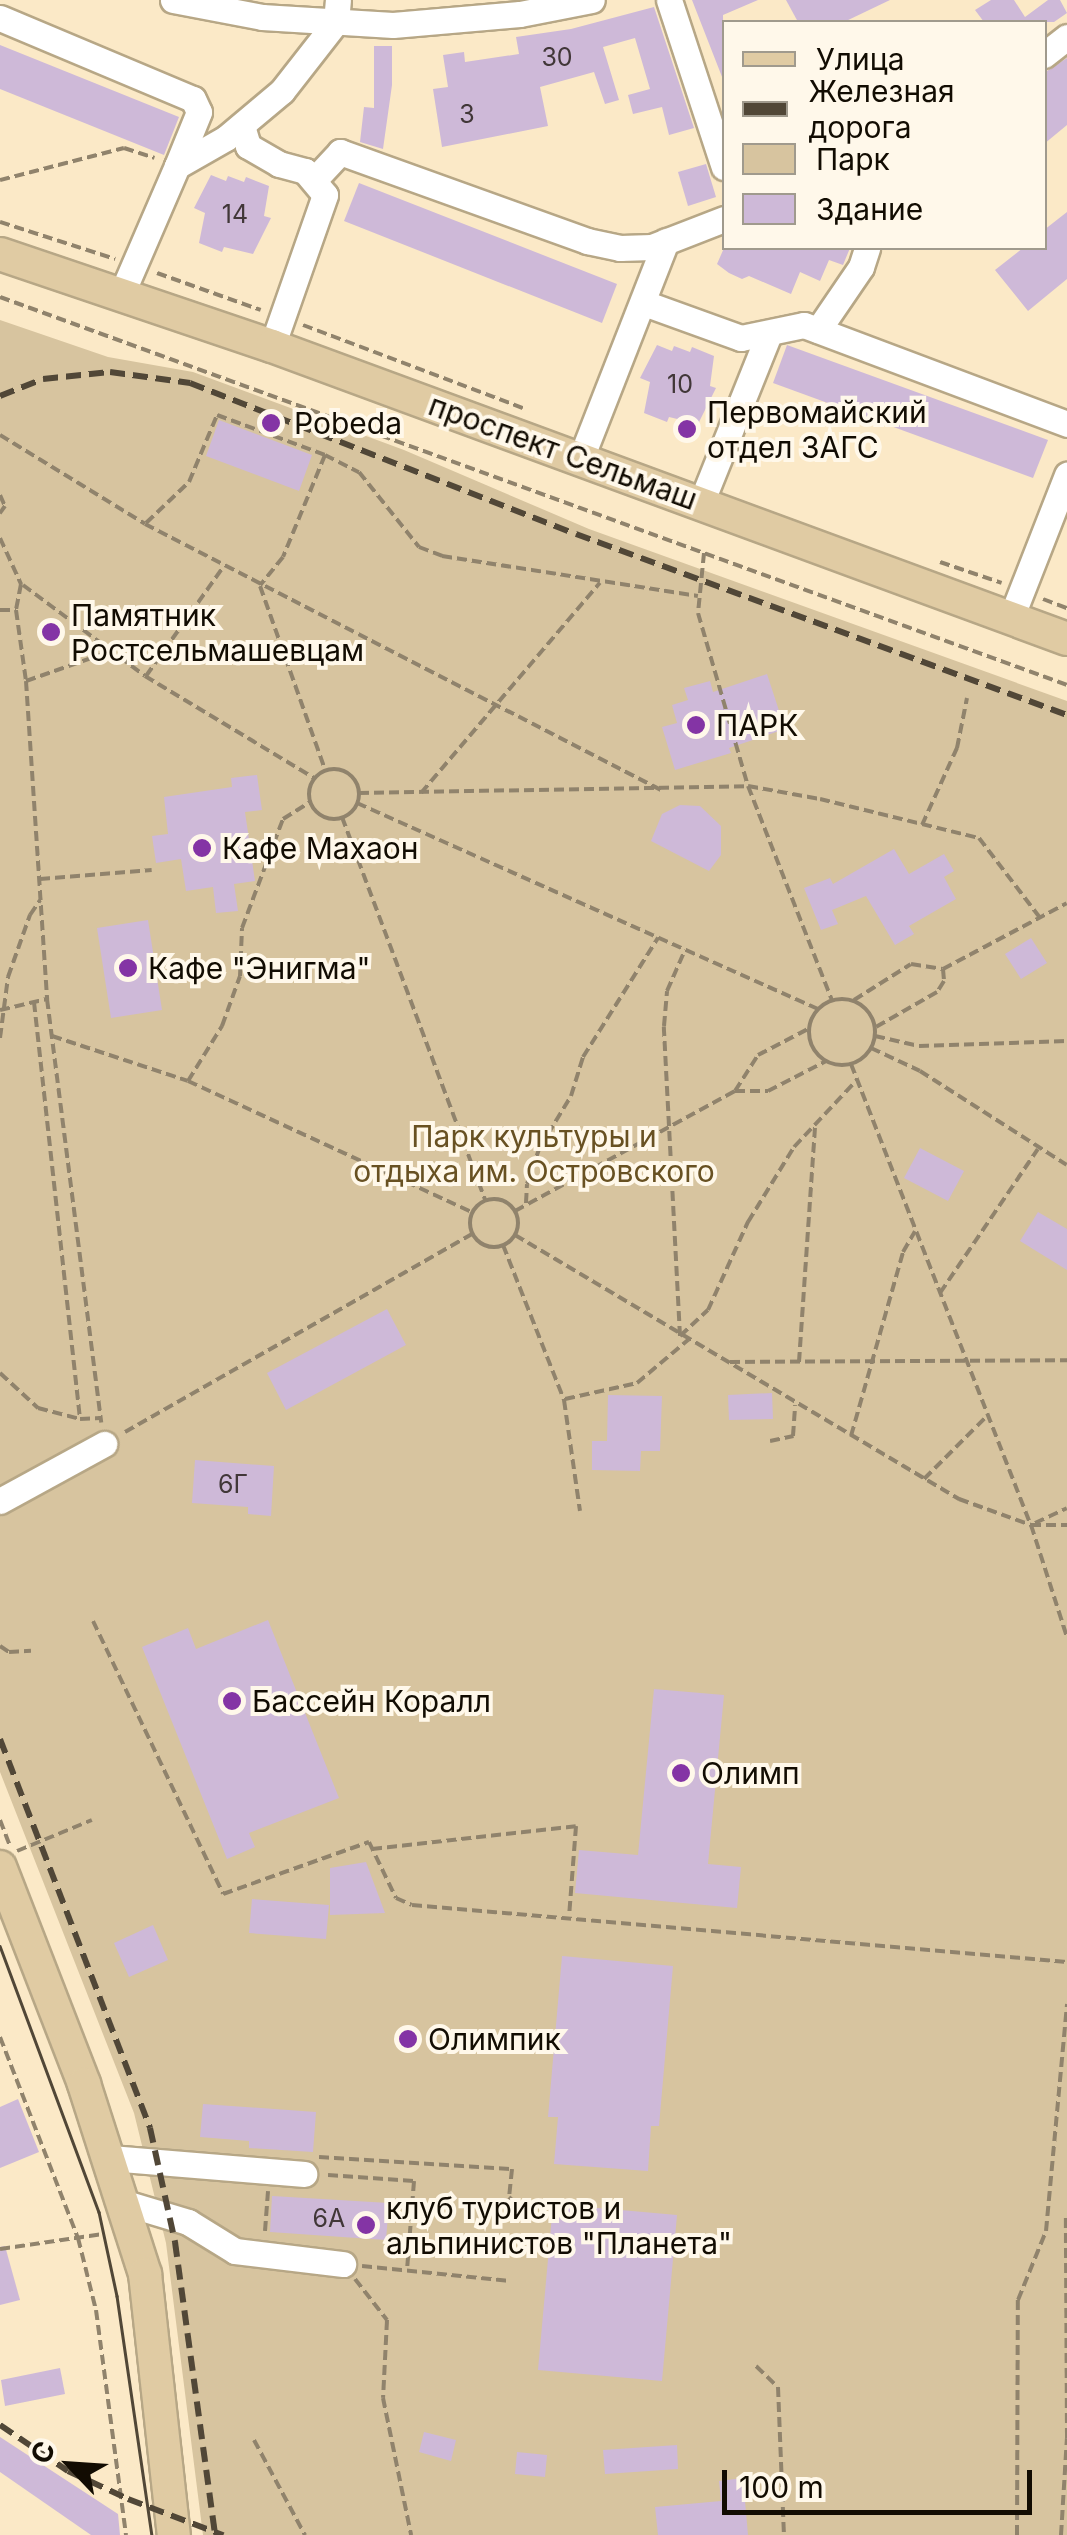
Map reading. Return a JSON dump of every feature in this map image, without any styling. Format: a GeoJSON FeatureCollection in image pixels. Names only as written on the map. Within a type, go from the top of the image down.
{"type":"FeatureCollection","features":[{"type":"Feature","properties":{"kind":"main road","name":"проспект Сельмаш"},"geometry":{"type":"LineString","coordinates":[[0,254],[272,346],[1067,638]]}},
{"type":"Feature","properties":{"kind":"main road","name":"проспект Сельмаш"},"geometry":{"type":"LineString","coordinates":[[0,274],[263,362],[1067,658]]}},
{"type":"Feature","properties":{"kind":"main road"},"geometry":{"type":"LineString","coordinates":[[6,1860],[110,2158],[144,2274],[174,2535]]}},
{"type":"Feature","properties":{"kind":"street"},"geometry":{"type":"LineString","coordinates":[[173,0],[262,17],[337,11],[429,22],[520,14],[592,0]]}},
{"type":"Feature","properties":{"kind":"street"},"geometry":{"type":"LineString","coordinates":[[669,0],[722,161]]}},
{"type":"Feature","properties":{"kind":"street"},"geometry":{"type":"LineString","coordinates":[[177,166],[242,126],[282,91],[337,11]]}},
{"type":"Feature","properties":{"kind":"street"},"geometry":{"type":"LineString","coordinates":[[0,18],[192,99],[198,112],[122,293]]}},
{"type":"Feature","properties":{"kind":"street"},"geometry":{"type":"LineString","coordinates":[[1047,53],[1067,37]]}},
{"type":"Feature","properties":{"kind":"street"},"geometry":{"type":"LineString","coordinates":[[242,126],[248,146],[315,179],[324,195],[272,346]]}},
{"type":"Feature","properties":{"kind":"street"},"geometry":{"type":"LineString","coordinates":[[315,179],[340,152],[587,241],[620,248],[652,247],[722,220]]}},
{"type":"Feature","properties":{"kind":"street"},"geometry":{"type":"LineString","coordinates":[[581,458],[666,241]]}},
{"type":"Feature","properties":{"kind":"street"},"geometry":{"type":"LineString","coordinates":[[818,330],[861,267],[866,250]]}},
{"type":"Feature","properties":{"kind":"street"},"geometry":{"type":"LineString","coordinates":[[644,303],[742,338],[804,325],[1067,424]]}},
{"type":"Feature","properties":{"kind":"street"},"geometry":{"type":"LineString","coordinates":[[702,502],[769,334]]}},
{"type":"Feature","properties":{"kind":"street"},"geometry":{"type":"LineString","coordinates":[[1012,618],[1067,475]]}},
{"type":"Feature","properties":{"kind":"street"},"geometry":{"type":"LineString","coordinates":[[0,1500],[102,1431]]}},
{"type":"Feature","properties":{"kind":"street"},"geometry":{"type":"LineString","coordinates":[[110,2158],[309,2174]]}},
{"type":"Feature","properties":{"kind":"street"},"geometry":{"type":"LineString","coordinates":[[128,2214],[188,2222],[235,2251],[343,2264]]}},
{"type":"Feature","properties":{"kind":"path"},"geometry":{"type":"LineString","coordinates":[[0,180],[124,148],[177,166]]}},
{"type":"Feature","properties":{"kind":"path"},"geometry":{"type":"LineString","coordinates":[[0,297],[1067,686]]}},
{"type":"Feature","properties":{"kind":"path"},"geometry":{"type":"LineString","coordinates":[[144,524],[189,482],[217,415],[325,455],[359,472],[419,547],[472,562],[698,596]]}},
{"type":"Feature","properties":{"kind":"path"},"geometry":{"type":"LineString","coordinates":[[0,435],[144,524],[663,791]]}},
{"type":"Feature","properties":{"kind":"path"},"geometry":{"type":"LineString","coordinates":[[260,585],[283,557],[325,455]]}},
{"type":"Feature","properties":{"kind":"path"},"geometry":{"type":"LineString","coordinates":[[0,495],[5,506],[0,513]]}},
{"type":"Feature","properties":{"kind":"path"},"geometry":{"type":"LineString","coordinates":[[0,538],[21,584],[146,676],[314,778]]}},
{"type":"Feature","properties":{"kind":"path"},"geometry":{"type":"LineString","coordinates":[[704,552],[698,613],[748,786],[832,1000]]}},
{"type":"Feature","properties":{"kind":"path"},"geometry":{"type":"LineString","coordinates":[[146,676],[224,566]]}},
{"type":"Feature","properties":{"kind":"path"},"geometry":{"type":"LineString","coordinates":[[421,793],[601,582]]}},
{"type":"Feature","properties":{"kind":"path"},"geometry":{"type":"LineString","coordinates":[[21,584],[16,610],[26,681],[46,1000],[102,1431]]}},
{"type":"Feature","properties":{"kind":"path"},"geometry":{"type":"LineString","coordinates":[[260,585],[325,770]]}},
{"type":"Feature","properties":{"kind":"path"},"geometry":{"type":"LineString","coordinates":[[0,610],[16,610]]}},
{"type":"Feature","properties":{"kind":"path"},"geometry":{"type":"LineString","coordinates":[[26,681],[112,651]]}},
{"type":"Feature","properties":{"kind":"path"},"geometry":{"type":"LineString","coordinates":[[922,826],[956,748],[967,698]]}},
{"type":"Feature","properties":{"kind":"path"},"geometry":{"type":"LineString","coordinates":[[188,1081],[222,1026],[240,976],[242,928],[283,819],[310,802],[314,778],[325,770],[344,771],[358,793],[358,803],[342,817],[323,816],[310,802]]}},
{"type":"Feature","properties":{"kind":"path"},"geometry":{"type":"LineString","coordinates":[[358,793],[663,791],[748,786],[820,799],[979,838],[1041,919]]}},
{"type":"Feature","properties":{"kind":"path"},"geometry":{"type":"LineString","coordinates":[[358,803],[818,1009]]}},
{"type":"Feature","properties":{"kind":"path"},"geometry":{"type":"LineString","coordinates":[[342,817],[485,1200]]}},
{"type":"Feature","properties":{"kind":"path"},"geometry":{"type":"LineString","coordinates":[[40,879],[152,870]]}},
{"type":"Feature","properties":{"kind":"path"},"geometry":{"type":"LineString","coordinates":[[0,1038],[8,977],[30,915],[40,900]]}},
{"type":"Feature","properties":{"kind":"path"},"geometry":{"type":"LineString","coordinates":[[852,1001],[911,964],[943,970],[1067,903]]}},
{"type":"Feature","properties":{"kind":"path"},"geometry":{"type":"LineString","coordinates":[[1057,909],[1067,916]]}},
{"type":"Feature","properties":{"kind":"path"},"geometry":{"type":"LineString","coordinates":[[526,1205],[527,1184],[540,1147],[571,1096],[584,1057],[658,938]]}},
{"type":"Feature","properties":{"kind":"path"},"geometry":{"type":"LineString","coordinates":[[680,1336],[667,1129],[667,991],[685,948]]}},
{"type":"Feature","properties":{"kind":"path"},"geometry":{"type":"LineString","coordinates":[[876,1028],[937,992],[944,981],[943,970]]}},
{"type":"Feature","properties":{"kind":"path"},"geometry":{"type":"LineString","coordinates":[[1,1008],[46,1000]]}},
{"type":"Feature","properties":{"kind":"path"},"geometry":{"type":"LineString","coordinates":[[515,1211],[735,1091],[758,1055],[808,1028],[818,1009],[832,1000],[852,1001],[868,1012],[876,1028],[875,1036],[871,1048],[851,1064],[826,1062],[768,1091],[735,1091]]}},
{"type":"Feature","properties":{"kind":"path"},"geometry":{"type":"LineString","coordinates":[[34,1002],[80,1419]]}},
{"type":"Feature","properties":{"kind":"path"},"geometry":{"type":"LineString","coordinates":[[808,1028],[810,1042],[826,1062]]}},
{"type":"Feature","properties":{"kind":"path"},"geometry":{"type":"LineString","coordinates":[[52,1036],[188,1081],[472,1212]]}},
{"type":"Feature","properties":{"kind":"path"},"geometry":{"type":"LineString","coordinates":[[875,1036],[920,1046],[1067,1041]]}},
{"type":"Feature","properties":{"kind":"path"},"geometry":{"type":"LineString","coordinates":[[871,1048],[920,1071],[1067,1166]]}},
{"type":"Feature","properties":{"kind":"path"},"geometry":{"type":"LineString","coordinates":[[851,1064],[1030,1525],[1067,1637]]}},
{"type":"Feature","properties":{"kind":"path"},"geometry":{"type":"LineString","coordinates":[[680,1336],[708,1310],[748,1222],[794,1147],[858,1080]]}},
{"type":"Feature","properties":{"kind":"path"},"geometry":{"type":"LineString","coordinates":[[799,1362],[815,1124]]}},
{"type":"Feature","properties":{"kind":"path"},"geometry":{"type":"LineString","coordinates":[[940,1293],[1038,1149]]}},
{"type":"Feature","properties":{"kind":"path"},"geometry":{"type":"LineString","coordinates":[[485,1200],[502,1200],[515,1211],[515,1234],[503,1245],[486,1246],[472,1234],[472,1212],[485,1200]]}},
{"type":"Feature","properties":{"kind":"path"},"geometry":{"type":"LineString","coordinates":[[851,1436],[903,1252],[916,1230]]}},
{"type":"Feature","properties":{"kind":"path"},"geometry":{"type":"LineString","coordinates":[[102,1431],[472,1234]]}},
{"type":"Feature","properties":{"kind":"path"},"geometry":{"type":"LineString","coordinates":[[515,1234],[680,1336],[959,1499],[1030,1525],[1067,1525]]}},
{"type":"Feature","properties":{"kind":"path"},"geometry":{"type":"LineString","coordinates":[[503,1245],[564,1400],[580,1512]]}},
{"type":"Feature","properties":{"kind":"path"},"geometry":{"type":"LineString","coordinates":[[564,1400],[638,1383],[688,1340]]}},
{"type":"Feature","properties":{"kind":"path"},"geometry":{"type":"LineString","coordinates":[[726,1362],[1067,1360]]}},
{"type":"Feature","properties":{"kind":"path"},"geometry":{"type":"LineString","coordinates":[[0,1373],[38,1408],[80,1419],[102,1431]]}},
{"type":"Feature","properties":{"kind":"path"},"geometry":{"type":"LineString","coordinates":[[770,1442],[793,1436],[795,1403]]}},
{"type":"Feature","properties":{"kind":"path"},"geometry":{"type":"LineString","coordinates":[[924,1479],[988,1415]]}},
{"type":"Feature","properties":{"kind":"path"},"geometry":{"type":"LineString","coordinates":[[1030,1525],[1067,1508]]}},
{"type":"Feature","properties":{"kind":"path"},"geometry":{"type":"LineString","coordinates":[[93,1621],[224,1894],[369,1842],[396,1898],[412,1905],[1067,1962]]}},
{"type":"Feature","properties":{"kind":"path"},"geometry":{"type":"LineString","coordinates":[[0,1646],[9,1652],[31,1652]]}},
{"type":"Feature","properties":{"kind":"path"},"geometry":{"type":"LineString","coordinates":[[6,1860],[92,1820]]}},
{"type":"Feature","properties":{"kind":"path"},"geometry":{"type":"LineString","coordinates":[[372,1849],[576,1826],[569,1918]]}},
{"type":"Feature","properties":{"kind":"path"},"geometry":{"type":"LineString","coordinates":[[1017,2535],[1018,2300],[1046,2230],[1067,2004]]}},
{"type":"Feature","properties":{"kind":"path"},"geometry":{"type":"LineString","coordinates":[[0,2037],[78,2238],[96,2310],[126,2535]]}},
{"type":"Feature","properties":{"kind":"path"},"geometry":{"type":"LineString","coordinates":[[408,2270],[414,2181],[309,2174],[318,2157],[512,2169],[509,2197],[515,2204]]}},
{"type":"Feature","properties":{"kind":"path"},"geometry":{"type":"LineString","coordinates":[[264,2255],[270,2171]]}},
{"type":"Feature","properties":{"kind":"path"},"geometry":{"type":"LineString","coordinates":[[0,2249],[78,2238],[128,2214]]}},
{"type":"Feature","properties":{"kind":"path"},"geometry":{"type":"LineString","coordinates":[[1061,2535],[1067,2438],[1066,2214]]}},
{"type":"Feature","properties":{"kind":"path"},"geometry":{"type":"LineString","coordinates":[[343,2264],[510,2281]]}},
{"type":"Feature","properties":{"kind":"path"},"geometry":{"type":"LineString","coordinates":[[343,2264],[387,2320],[384,2398],[410,2535]]}},
{"type":"Feature","properties":{"kind":"path"},"geometry":{"type":"LineString","coordinates":[[756,2366],[778,2387],[784,2535]]}},
{"type":"Feature","properties":{"kind":"path"},"geometry":{"type":"LineString","coordinates":[[254,2440],[305,2535]]}},
{"type":"Feature","properties":{"kind":"green space","name":"Парк культуры и отдыха им. Островского"},"geometry":{"type":"Polygon","coordinates":[[[0,320],[108,357],[193,372],[404,450],[589,529],[1067,701],[1067,2535],[203,2535],[166,2243],[134,2113],[0,1772],[0,320]]]}},
{"type":"Feature","properties":{"kind":"building"},"geometry":{"type":"Polygon","coordinates":[[[692,0],[758,0],[723,15],[722,77],[692,0]]]}},
{"type":"Feature","properties":{"kind":"building"},"geometry":{"type":"Polygon","coordinates":[[[786,0],[890,0],[848,20],[797,20],[786,0]]]}},
{"type":"Feature","properties":{"kind":"building"},"geometry":{"type":"Polygon","coordinates":[[[991,0],[1014,0],[1025,17],[1048,0],[1060,0],[1067,13],[1054,22],[982,20],[975,10],[991,0]]]}},
{"type":"Feature","properties":{"kind":"building"},"geometry":{"type":"Polygon","coordinates":[[[654,7],[694,128],[669,135],[662,107],[633,114],[628,95],[650,89],[635,38],[603,47],[619,100],[605,104],[594,72],[540,87],[548,126],[442,147],[433,89],[448,87],[443,55],[464,52],[465,62],[519,54],[516,37],[571,29],[654,7]]]}},
{"type":"Feature","properties":{"kind":"building"},"geometry":{"type":"Polygon","coordinates":[[[0,45],[179,117],[164,155],[0,89],[0,45]]]}},
{"type":"Feature","properties":{"kind":"building"},"geometry":{"type":"Polygon","coordinates":[[[374,46],[392,46],[392,85],[383,149],[360,142],[364,107],[374,108],[374,46]]]}},
{"type":"Feature","properties":{"kind":"building"},"geometry":{"type":"Polygon","coordinates":[[[1067,58],[1067,125],[1047,142],[1047,71],[1067,58]]]}},
{"type":"Feature","properties":{"kind":"building"},"geometry":{"type":"Polygon","coordinates":[[[706,164],[716,197],[688,206],[678,172],[706,164]]]}},
{"type":"Feature","properties":{"kind":"building"},"geometry":{"type":"Polygon","coordinates":[[[211,175],[226,181],[228,176],[244,182],[246,177],[269,186],[264,216],[271,218],[253,254],[224,247],[222,252],[199,243],[205,213],[194,208],[211,175]]]}},
{"type":"Feature","properties":{"kind":"building"},"geometry":{"type":"Polygon","coordinates":[[[359,183],[617,284],[602,323],[344,221],[359,183]]]}},
{"type":"Feature","properties":{"kind":"building"},"geometry":{"type":"Polygon","coordinates":[[[1067,212],[1067,279],[1028,311],[995,270],[1020,250],[1047,250],[1047,228],[1067,212]]]}},
{"type":"Feature","properties":{"kind":"building"},"geometry":{"type":"Polygon","coordinates":[[[723,250],[849,250],[843,265],[829,260],[820,281],[800,272],[791,294],[749,276],[742,279],[717,264],[723,250]]]}},
{"type":"Feature","properties":{"kind":"building"},"geometry":{"type":"Polygon","coordinates":[[[657,345],[672,351],[674,346],[690,352],[692,347],[714,356],[710,386],[716,388],[698,424],[669,417],[667,422],[644,413],[650,382],[640,378],[657,345]]]}},
{"type":"Feature","properties":{"kind":"building"},"geometry":{"type":"Polygon","coordinates":[[[787,345],[1048,440],[1033,478],[773,383],[787,345]]]}},
{"type":"Feature","properties":{"kind":"building"},"geometry":{"type":"Polygon","coordinates":[[[219,420],[312,455],[299,491],[206,456],[219,420]]]}},
{"type":"Feature","properties":{"kind":"building"},"geometry":{"type":"Polygon","coordinates":[[[767,674],[785,729],[729,748],[731,753],[675,770],[662,727],[677,723],[672,705],[688,700],[684,688],[710,681],[713,692],[767,674]]]}},
{"type":"Feature","properties":{"kind":"building","name":"Кафе Махаон"},"geometry":{"type":"Polygon","coordinates":[[[257,775],[262,810],[245,812],[255,881],[234,884],[238,911],[216,913],[213,887],[186,891],[181,859],[156,863],[152,836],[168,834],[164,797],[232,787],[231,778],[257,775]]]}},
{"type":"Feature","properties":{"kind":"building"},"geometry":{"type":"Polygon","coordinates":[[[680,805],[700,806],[721,826],[721,855],[709,871],[651,841],[662,814],[680,805]]]}},
{"type":"Feature","properties":{"kind":"building"},"geometry":{"type":"Polygon","coordinates":[[[894,849],[909,874],[944,854],[954,871],[944,877],[956,899],[909,926],[914,934],[895,945],[866,896],[832,910],[838,924],[821,930],[804,888],[830,878],[833,884],[894,849]]]}},
{"type":"Feature","properties":{"kind":"building"},"geometry":{"type":"Polygon","coordinates":[[[148,920],[162,1010],[111,1018],[97,928],[148,920]]]}},
{"type":"Feature","properties":{"kind":"building"},"geometry":{"type":"Polygon","coordinates":[[[1031,938],[1047,963],[1021,979],[1005,954],[1031,938]]]}},
{"type":"Feature","properties":{"kind":"building"},"geometry":{"type":"Polygon","coordinates":[[[920,1148],[964,1171],[948,1201],[904,1178],[920,1148]]]}},
{"type":"Feature","properties":{"kind":"building"},"geometry":{"type":"Polygon","coordinates":[[[1038,1212],[1067,1229],[1067,1270],[1020,1241],[1038,1212]]]}},
{"type":"Feature","properties":{"kind":"building"},"geometry":{"type":"Polygon","coordinates":[[[387,1309],[406,1345],[286,1410],[267,1373],[387,1309]]]}},
{"type":"Feature","properties":{"kind":"building"},"geometry":{"type":"Polygon","coordinates":[[[772,1393],[773,1419],[729,1420],[728,1395],[772,1393]]]}},
{"type":"Feature","properties":{"kind":"building"},"geometry":{"type":"Polygon","coordinates":[[[608,1395],[662,1396],[660,1451],[641,1451],[640,1471],[592,1470],[592,1441],[607,1441],[608,1395]]]}},
{"type":"Feature","properties":{"kind":"building"},"geometry":{"type":"Polygon","coordinates":[[[195,1460],[274,1466],[271,1516],[248,1514],[248,1507],[192,1503],[195,1460]]]}},
{"type":"Feature","properties":{"kind":"building","name":"Бассейн Коралл"},"geometry":{"type":"Polygon","coordinates":[[[268,1620],[339,1798],[249,1833],[255,1847],[227,1859],[142,1647],[188,1628],[196,1649],[268,1620]]]}},
{"type":"Feature","properties":{"kind":"building","name":"Олимп"},"geometry":{"type":"Polygon","coordinates":[[[654,1689],[724,1695],[708,1864],[741,1867],[737,1908],[575,1893],[579,1850],[638,1855],[654,1689]]]}},
{"type":"Feature","properties":{"kind":"building"},"geometry":{"type":"Polygon","coordinates":[[[366,1862],[385,1913],[330,1915],[330,1868],[366,1862]]]}},
{"type":"Feature","properties":{"kind":"building"},"geometry":{"type":"Polygon","coordinates":[[[252,1899],[329,1905],[326,1939],[249,1933],[252,1899]]]}},
{"type":"Feature","properties":{"kind":"building"},"geometry":{"type":"Polygon","coordinates":[[[153,1925],[168,1960],[129,1977],[114,1943],[153,1925]]]}},
{"type":"Feature","properties":{"kind":"building"},"geometry":{"type":"Polygon","coordinates":[[[562,1956],[673,1966],[659,2126],[651,2126],[648,2171],[554,2164],[558,2117],[548,2117],[562,1956]]]}},
{"type":"Feature","properties":{"kind":"building"},"geometry":{"type":"Polygon","coordinates":[[[18,2099],[39,2152],[0,2168],[0,2107],[18,2099]]]}},
{"type":"Feature","properties":{"kind":"building"},"geometry":{"type":"Polygon","coordinates":[[[203,2104],[316,2112],[313,2152],[249,2148],[249,2141],[200,2137],[203,2104]]]}},
{"type":"Feature","properties":{"kind":"building"},"geometry":{"type":"Polygon","coordinates":[[[272,2196],[389,2203],[386,2240],[270,2232],[272,2196]]]}},
{"type":"Feature","properties":{"kind":"building"},"geometry":{"type":"Polygon","coordinates":[[[553,2204],[677,2215],[662,2381],[538,2370],[553,2204]]]}},
{"type":"Feature","properties":{"kind":"building"},"geometry":{"type":"Polygon","coordinates":[[[5,2246],[20,2300],[0,2305],[0,2247],[5,2246]]]}},
{"type":"Feature","properties":{"kind":"building"},"geometry":{"type":"Polygon","coordinates":[[[60,2368],[65,2394],[5,2406],[1,2380],[60,2368]]]}},
{"type":"Feature","properties":{"kind":"building"},"geometry":{"type":"Polygon","coordinates":[[[424,2432],[456,2440],[451,2461],[419,2452],[424,2432]]]}},
{"type":"Feature","properties":{"kind":"building"},"geometry":{"type":"Polygon","coordinates":[[[0,2437],[118,2514],[120,2535],[91,2535],[0,2472],[0,2437]]]}},
{"type":"Feature","properties":{"kind":"building"},"geometry":{"type":"Polygon","coordinates":[[[677,2445],[678,2469],[605,2474],[603,2450],[677,2445]]]}},
{"type":"Feature","properties":{"kind":"building"},"geometry":{"type":"Polygon","coordinates":[[[517,2452],[547,2455],[545,2477],[515,2474],[517,2452]]]}},
{"type":"Feature","properties":{"kind":"building"},"geometry":{"type":"Polygon","coordinates":[[[743,2478],[748,2535],[658,2535],[655,2507],[721,2501],[719,2481],[743,2478]]]}},
{"type":"Feature","properties":{"kind":"tram line"},"geometry":{"type":"LineString","coordinates":[[0,1946],[99,2212],[117,2296],[152,2535]]}},
{"type":"Feature","properties":{"kind":"railway"},"geometry":{"type":"LineString","coordinates":[[0,396],[43,379],[110,372],[190,383],[576,534],[1067,715]]}},
{"type":"Feature","properties":{"kind":"railway"},"geometry":{"type":"LineString","coordinates":[[0,1739],[150,2128],[175,2242],[215,2535]]}},
{"type":"Feature","properties":{"kind":"railway"},"geometry":{"type":"LineString","coordinates":[[0,2425],[68,2471],[223,2535]]}},
{"type":"Feature","properties":{"kind":"place","name":"Pobeda"},"geometry":{"type":"Point","coordinates":[271,423]}},
{"type":"Feature","properties":{"kind":"place","name":"Первомайский отдел ЗАГС"},"geometry":{"type":"Point","coordinates":[687,429]}},
{"type":"Feature","properties":{"kind":"place","name":"Памятник Ростсельмашевцам"},"geometry":{"type":"Point","coordinates":[51,632]}},
{"type":"Feature","properties":{"kind":"place","name":"ПАРК"},"geometry":{"type":"Point","coordinates":[696,725]}},
{"type":"Feature","properties":{"kind":"place","name":"Кафе Махаон"},"geometry":{"type":"Point","coordinates":[202,848]}},
{"type":"Feature","properties":{"kind":"place","name":"Кафе \"Энигма\""},"geometry":{"type":"Point","coordinates":[128,968]}},
{"type":"Feature","properties":{"kind":"place","name":"Бассейн Коралл"},"geometry":{"type":"Point","coordinates":[232,1701]}},
{"type":"Feature","properties":{"kind":"place","name":"Олимп"},"geometry":{"type":"Point","coordinates":[681,1773]}},
{"type":"Feature","properties":{"kind":"place","name":"Олимпик"},"geometry":{"type":"Point","coordinates":[408,2039]}},
{"type":"Feature","properties":{"kind":"place","name":"клуб туристов и альпинистов \"Планета\""},"geometry":{"type":"Point","coordinates":[366,2225]}}]}
